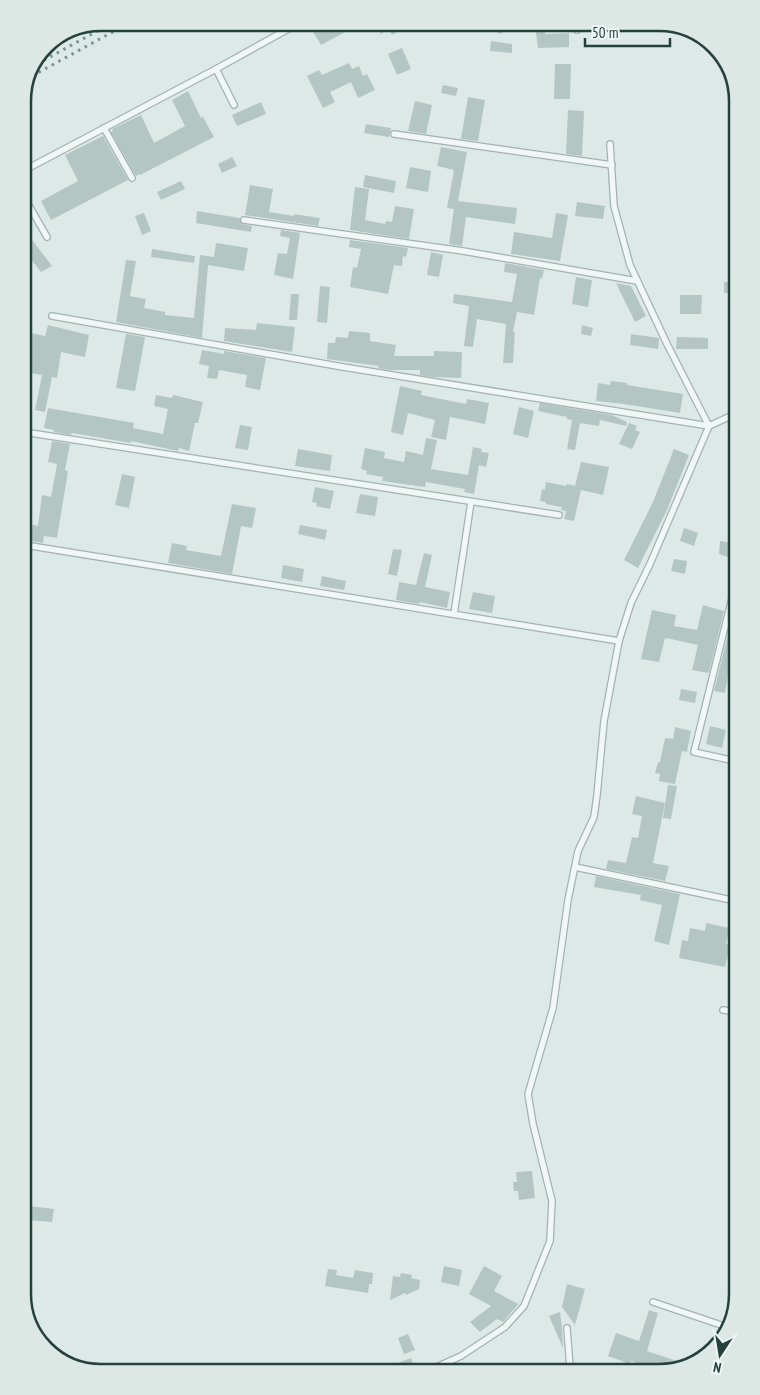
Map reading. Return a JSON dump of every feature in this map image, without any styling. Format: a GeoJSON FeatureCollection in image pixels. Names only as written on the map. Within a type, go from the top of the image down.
{"type":"FeatureCollection","features":[{"type":"Feature","properties":{"kind":"lane"},"geometry":{"type":"LineString","coordinates":[[31,167],[285,31]]}},
{"type":"Feature","properties":{"kind":"lane"},"geometry":{"type":"LineString","coordinates":[[216,69],[234,105]]}},
{"type":"Feature","properties":{"kind":"lane"},"geometry":{"type":"LineString","coordinates":[[104,128],[132,178]]}},
{"type":"Feature","properties":{"kind":"lane"},"geometry":{"type":"LineString","coordinates":[[394,134],[612,166]]}},
{"type":"Feature","properties":{"kind":"lane"},"geometry":{"type":"LineString","coordinates":[[610,144],[614,206],[630,265],[667,344],[710,426]]}},
{"type":"Feature","properties":{"kind":"lane"},"geometry":{"type":"LineString","coordinates":[[31,209],[47,238]]}},
{"type":"Feature","properties":{"kind":"lane"},"geometry":{"type":"LineString","coordinates":[[244,220],[462,251],[637,281]]}},
{"type":"Feature","properties":{"kind":"lane"},"geometry":{"type":"LineString","coordinates":[[52,316],[343,367],[710,426],[729,417]]}},
{"type":"Feature","properties":{"kind":"lane"},"geometry":{"type":"LineString","coordinates":[[443,1364],[461,1356],[505,1327],[518,1313],[524,1306],[550,1241],[552,1201],[533,1124],[528,1094],[553,1008],[568,900],[578,852],[594,817],[604,721],[619,641],[630,602],[650,564],[710,426]]}},
{"type":"Feature","properties":{"kind":"lane"},"geometry":{"type":"LineString","coordinates":[[31,433],[558,515]]}},
{"type":"Feature","properties":{"kind":"lane"},"geometry":{"type":"LineString","coordinates":[[454,614],[471,502]]}},
{"type":"Feature","properties":{"kind":"lane"},"geometry":{"type":"LineString","coordinates":[[31,546],[619,641]]}},
{"type":"Feature","properties":{"kind":"lane"},"geometry":{"type":"LineString","coordinates":[[729,610],[694,752],[729,760]]}},
{"type":"Feature","properties":{"kind":"lane"},"geometry":{"type":"LineString","coordinates":[[575,867],[729,900]]}},
{"type":"Feature","properties":{"kind":"lane"},"geometry":{"type":"LineString","coordinates":[[724,1010],[729,1011]]}},
{"type":"Feature","properties":{"kind":"lane"},"geometry":{"type":"LineString","coordinates":[[653,1302],[721,1325]]}},
{"type":"Feature","properties":{"kind":"lane"},"geometry":{"type":"LineString","coordinates":[[567,1328],[570,1364]]}},
{"type":"Feature","properties":{"kind":"building"},"geometry":{"type":"Polygon","coordinates":[[[313,31],[347,31],[321,45],[313,31]]]}},
{"type":"Feature","properties":{"kind":"building"},"geometry":{"type":"Polygon","coordinates":[[[390,31],[399,31],[392,35],[390,31]]]}},
{"type":"Feature","properties":{"kind":"building"},"geometry":{"type":"Polygon","coordinates":[[[536,31],[545,31],[545,34],[569,33],[569,47],[538,48],[536,31]]]}},
{"type":"Feature","properties":{"kind":"building"},"geometry":{"type":"Polygon","coordinates":[[[491,41],[512,44],[512,53],[490,51],[491,41]]]}},
{"type":"Feature","properties":{"kind":"building"},"geometry":{"type":"Polygon","coordinates":[[[402,48],[411,69],[397,75],[388,54],[402,48]]]}},
{"type":"Feature","properties":{"kind":"building"},"geometry":{"type":"Polygon","coordinates":[[[349,63],[352,69],[359,66],[363,76],[367,74],[375,90],[358,98],[351,82],[330,92],[335,102],[323,108],[307,76],[319,70],[322,75],[349,63]]]}},
{"type":"Feature","properties":{"kind":"building"},"geometry":{"type":"Polygon","coordinates":[[[555,64],[571,64],[570,99],[554,99],[555,64]]]}},
{"type":"Feature","properties":{"kind":"building"},"geometry":{"type":"Polygon","coordinates":[[[443,85],[458,88],[456,96],[441,93],[443,85]]]}},
{"type":"Feature","properties":{"kind":"building"},"geometry":{"type":"Polygon","coordinates":[[[188,91],[201,118],[203,117],[214,137],[136,176],[111,132],[113,131],[112,129],[141,115],[154,143],[185,126],[172,100],[188,91]]]}},
{"type":"Feature","properties":{"kind":"building"},"geometry":{"type":"Polygon","coordinates":[[[468,97],[485,100],[478,141],[461,139],[468,97]]]}},
{"type":"Feature","properties":{"kind":"building"},"geometry":{"type":"Polygon","coordinates":[[[415,101],[432,105],[426,134],[408,131],[415,101]]]}},
{"type":"Feature","properties":{"kind":"building"},"geometry":{"type":"Polygon","coordinates":[[[261,102],[266,114],[237,126],[232,115],[261,102]]]}},
{"type":"Feature","properties":{"kind":"building"},"geometry":{"type":"Polygon","coordinates":[[[568,110],[584,111],[582,156],[566,154],[568,110]]]}},
{"type":"Feature","properties":{"kind":"building"},"geometry":{"type":"Polygon","coordinates":[[[366,124],[391,128],[389,137],[364,133],[366,124]]]}},
{"type":"Feature","properties":{"kind":"building"},"geometry":{"type":"Polygon","coordinates":[[[103,136],[128,180],[51,220],[41,201],[78,181],[65,155],[103,136]]]}},
{"type":"Feature","properties":{"kind":"building"},"geometry":{"type":"Polygon","coordinates":[[[441,147],[467,152],[458,201],[517,208],[515,224],[466,217],[462,246],[449,244],[454,209],[447,208],[454,170],[437,166],[441,147]]]}},
{"type":"Feature","properties":{"kind":"building"},"geometry":{"type":"Polygon","coordinates":[[[232,157],[237,166],[222,173],[218,164],[232,157]]]}},
{"type":"Feature","properties":{"kind":"building"},"geometry":{"type":"Polygon","coordinates":[[[410,167],[431,171],[428,192],[406,188],[410,167]]]}},
{"type":"Feature","properties":{"kind":"building"},"geometry":{"type":"Polygon","coordinates":[[[365,175],[396,181],[394,193],[363,187],[365,175]]]}},
{"type":"Feature","properties":{"kind":"building"},"geometry":{"type":"Polygon","coordinates":[[[181,181],[185,189],[161,200],[157,192],[181,181]]]}},
{"type":"Feature","properties":{"kind":"building"},"geometry":{"type":"Polygon","coordinates":[[[250,185],[273,189],[269,212],[320,218],[318,226],[245,215],[250,185]]]}},
{"type":"Feature","properties":{"kind":"building"},"geometry":{"type":"Polygon","coordinates":[[[355,187],[369,189],[365,220],[385,224],[386,221],[392,222],[395,206],[414,209],[409,239],[350,230],[355,187]]]}},
{"type":"Feature","properties":{"kind":"building"},"geometry":{"type":"Polygon","coordinates":[[[577,202],[605,206],[603,219],[575,216],[577,202]]]}},
{"type":"Feature","properties":{"kind":"building"},"geometry":{"type":"Polygon","coordinates":[[[197,211],[240,218],[242,224],[252,226],[251,232],[196,223],[197,211]]]}},
{"type":"Feature","properties":{"kind":"building"},"geometry":{"type":"Polygon","coordinates":[[[144,213],[151,231],[142,235],[135,216],[144,213]]]}},
{"type":"Feature","properties":{"kind":"building"},"geometry":{"type":"Polygon","coordinates":[[[556,213],[568,215],[560,261],[511,254],[514,232],[552,238],[556,213]]]}},
{"type":"Feature","properties":{"kind":"building"},"geometry":{"type":"Polygon","coordinates":[[[281,230],[300,233],[293,279],[274,275],[278,253],[287,254],[290,238],[280,236],[281,230]]]}},
{"type":"Feature","properties":{"kind":"building"},"geometry":{"type":"Polygon","coordinates":[[[31,238],[52,266],[41,272],[31,259],[31,238]]]}},
{"type":"Feature","properties":{"kind":"building"},"geometry":{"type":"Polygon","coordinates":[[[350,240],[408,248],[406,257],[403,256],[402,266],[394,265],[388,294],[350,287],[353,267],[357,268],[361,249],[349,247],[350,240]]]}},
{"type":"Feature","properties":{"kind":"building"},"geometry":{"type":"Polygon","coordinates":[[[216,243],[248,248],[244,271],[208,265],[202,338],[116,322],[126,260],[136,261],[130,296],[146,299],[144,308],[165,312],[165,315],[194,318],[200,255],[214,257],[216,243]]]}},
{"type":"Feature","properties":{"kind":"building"},"geometry":{"type":"Polygon","coordinates":[[[152,249],[195,256],[194,263],[151,257],[152,249]]]}},
{"type":"Feature","properties":{"kind":"building"},"geometry":{"type":"Polygon","coordinates":[[[431,252],[443,255],[439,277],[427,275],[431,252]]]}},
{"type":"Feature","properties":{"kind":"building"},"geometry":{"type":"Polygon","coordinates":[[[505,263],[544,270],[542,279],[540,278],[534,315],[517,312],[513,332],[515,332],[513,363],[503,363],[506,324],[477,319],[473,347],[464,346],[469,306],[453,303],[454,294],[512,302],[517,274],[504,272],[505,263]]]}},
{"type":"Feature","properties":{"kind":"building"},"geometry":{"type":"Polygon","coordinates":[[[576,277],[592,280],[588,307],[572,304],[576,277]]]}},
{"type":"Feature","properties":{"kind":"building"},"geometry":{"type":"Polygon","coordinates":[[[724,282],[729,282],[729,293],[724,293],[724,282]]]}},
{"type":"Feature","properties":{"kind":"building"},"geometry":{"type":"Polygon","coordinates":[[[616,283],[631,286],[646,316],[635,322],[616,283]]]}},
{"type":"Feature","properties":{"kind":"building"},"geometry":{"type":"Polygon","coordinates":[[[320,286],[330,287],[327,323],[317,322],[320,286]]]}},
{"type":"Feature","properties":{"kind":"building"},"geometry":{"type":"Polygon","coordinates":[[[291,294],[299,294],[297,320],[289,320],[291,294]]]}},
{"type":"Feature","properties":{"kind":"building"},"geometry":{"type":"Polygon","coordinates":[[[680,295],[702,295],[701,314],[680,314],[680,295]]]}},
{"type":"Feature","properties":{"kind":"building"},"geometry":{"type":"Polygon","coordinates":[[[257,323],[295,327],[292,352],[224,341],[225,328],[256,330],[257,323]]]}},
{"type":"Feature","properties":{"kind":"building"},"geometry":{"type":"Polygon","coordinates":[[[48,325],[89,335],[85,357],[61,352],[57,378],[52,377],[45,412],[35,410],[42,375],[31,373],[31,333],[45,336],[48,325]]]}},
{"type":"Feature","properties":{"kind":"building"},"geometry":{"type":"Polygon","coordinates":[[[582,325],[593,328],[591,336],[581,334],[582,325]]]}},
{"type":"Feature","properties":{"kind":"building"},"geometry":{"type":"Polygon","coordinates":[[[349,331],[370,333],[370,341],[396,345],[394,356],[434,356],[434,351],[462,352],[461,378],[433,377],[420,375],[420,370],[390,370],[378,368],[379,366],[327,359],[328,343],[335,343],[336,337],[348,338],[349,331]]]}},
{"type":"Feature","properties":{"kind":"building"},"geometry":{"type":"Polygon","coordinates":[[[126,334],[145,337],[135,391],[116,388],[126,334]]]}},
{"type":"Feature","properties":{"kind":"building"},"geometry":{"type":"Polygon","coordinates":[[[631,334],[659,338],[658,349],[630,345],[631,334]]]}},
{"type":"Feature","properties":{"kind":"building"},"geometry":{"type":"Polygon","coordinates":[[[677,337],[708,338],[708,349],[676,349],[677,337]]]}},
{"type":"Feature","properties":{"kind":"building"},"geometry":{"type":"Polygon","coordinates":[[[202,350],[224,354],[224,351],[266,358],[260,390],[245,387],[247,375],[219,370],[217,379],[207,378],[209,366],[199,364],[202,350]]]}},
{"type":"Feature","properties":{"kind":"building"},"geometry":{"type":"Polygon","coordinates":[[[611,381],[683,394],[680,413],[596,401],[598,383],[610,385],[611,381]]]}},
{"type":"Feature","properties":{"kind":"building"},"geometry":{"type":"Polygon","coordinates":[[[400,386],[422,391],[421,395],[466,404],[467,399],[489,403],[485,424],[450,417],[446,440],[431,437],[435,420],[408,413],[403,435],[391,432],[400,386]]]}},
{"type":"Feature","properties":{"kind":"building"},"geometry":{"type":"Polygon","coordinates":[[[156,395],[172,398],[173,395],[203,402],[198,423],[195,423],[189,451],[179,448],[178,451],[131,441],[131,443],[72,433],[71,435],[44,428],[48,408],[134,423],[133,428],[163,434],[168,409],[154,406],[156,395]]]}},
{"type":"Feature","properties":{"kind":"building"},"geometry":{"type":"Polygon","coordinates":[[[540,403],[612,415],[627,422],[626,426],[600,420],[599,426],[580,423],[575,450],[567,449],[572,420],[567,419],[567,417],[538,411],[540,403]]]}},
{"type":"Feature","properties":{"kind":"building"},"geometry":{"type":"Polygon","coordinates":[[[519,407],[534,411],[528,438],[513,434],[519,407]]]}},
{"type":"Feature","properties":{"kind":"building"},"geometry":{"type":"Polygon","coordinates":[[[629,423],[637,426],[635,430],[640,432],[632,449],[619,444],[629,423]]]}},
{"type":"Feature","properties":{"kind":"building"},"geometry":{"type":"Polygon","coordinates":[[[240,425],[252,427],[248,450],[235,448],[240,425]]]}},
{"type":"Feature","properties":{"kind":"building"},"geometry":{"type":"Polygon","coordinates":[[[426,438],[437,440],[431,469],[468,475],[473,447],[482,449],[481,452],[489,453],[486,467],[479,465],[474,494],[464,492],[465,489],[426,482],[425,487],[382,481],[383,477],[366,474],[367,471],[361,469],[365,448],[385,452],[384,458],[404,462],[406,451],[423,455],[426,438]]]}},
{"type":"Feature","properties":{"kind":"building"},"geometry":{"type":"Polygon","coordinates":[[[52,441],[70,444],[65,470],[68,471],[57,538],[44,536],[43,543],[31,541],[31,524],[38,526],[42,495],[51,497],[57,464],[48,462],[52,441]]]}},
{"type":"Feature","properties":{"kind":"building"},"geometry":{"type":"Polygon","coordinates":[[[298,449],[332,455],[330,471],[295,466],[298,449]]]}},
{"type":"Feature","properties":{"kind":"building"},"geometry":{"type":"Polygon","coordinates":[[[674,449],[689,455],[667,510],[638,568],[624,560],[653,502],[674,449]]]}},
{"type":"Feature","properties":{"kind":"building"},"geometry":{"type":"Polygon","coordinates":[[[581,462],[609,467],[603,495],[581,490],[574,521],[564,519],[566,511],[561,510],[562,507],[540,501],[542,489],[545,490],[546,482],[575,486],[581,462]]]}},
{"type":"Feature","properties":{"kind":"building"},"geometry":{"type":"Polygon","coordinates":[[[122,474],[135,477],[129,508],[115,505],[122,474]]]}},
{"type":"Feature","properties":{"kind":"building"},"geometry":{"type":"Polygon","coordinates":[[[315,487],[334,491],[330,509],[316,506],[317,503],[312,502],[315,487]]]}},
{"type":"Feature","properties":{"kind":"building"},"geometry":{"type":"Polygon","coordinates":[[[360,494],[378,497],[375,516],[356,513],[360,494]]]}},
{"type":"Feature","properties":{"kind":"building"},"geometry":{"type":"Polygon","coordinates":[[[232,504],[256,508],[252,528],[241,526],[232,574],[168,563],[172,543],[187,546],[186,550],[221,556],[232,504]]]}},
{"type":"Feature","properties":{"kind":"building"},"geometry":{"type":"Polygon","coordinates":[[[300,525],[327,530],[325,540],[298,534],[300,525]]]}},
{"type":"Feature","properties":{"kind":"building"},"geometry":{"type":"Polygon","coordinates":[[[684,528],[698,533],[694,546],[680,541],[684,528]]]}},
{"type":"Feature","properties":{"kind":"building"},"geometry":{"type":"Polygon","coordinates":[[[720,541],[729,542],[729,557],[719,554],[720,541]]]}},
{"type":"Feature","properties":{"kind":"building"},"geometry":{"type":"Polygon","coordinates":[[[393,549],[402,550],[397,576],[388,574],[393,549]]]}},
{"type":"Feature","properties":{"kind":"building"},"geometry":{"type":"Polygon","coordinates":[[[424,553],[432,555],[425,587],[450,592],[447,608],[420,602],[419,604],[396,600],[399,582],[416,585],[424,553]]]}},
{"type":"Feature","properties":{"kind":"building"},"geometry":{"type":"Polygon","coordinates":[[[674,559],[687,561],[685,574],[671,571],[674,559]]]}},
{"type":"Feature","properties":{"kind":"building"},"geometry":{"type":"Polygon","coordinates":[[[283,565],[304,569],[302,582],[281,578],[283,565]]]}},
{"type":"Feature","properties":{"kind":"building"},"geometry":{"type":"Polygon","coordinates":[[[322,576],[346,581],[344,590],[320,586],[322,576]]]}},
{"type":"Feature","properties":{"kind":"building"},"geometry":{"type":"Polygon","coordinates":[[[473,592],[495,596],[492,613],[469,609],[473,592]]]}},
{"type":"Feature","properties":{"kind":"building"},"geometry":{"type":"Polygon","coordinates":[[[703,605],[724,611],[709,673],[692,670],[698,645],[671,639],[665,638],[659,662],[641,659],[652,610],[676,615],[674,626],[697,630],[703,605]]]}},
{"type":"Feature","properties":{"kind":"building"},"geometry":{"type":"Polygon","coordinates":[[[729,630],[729,670],[725,693],[714,691],[729,630]]]}},
{"type":"Feature","properties":{"kind":"building"},"geometry":{"type":"Polygon","coordinates":[[[681,689],[697,692],[695,703],[679,700],[681,689]]]}},
{"type":"Feature","properties":{"kind":"building"},"geometry":{"type":"Polygon","coordinates":[[[710,726],[726,730],[722,748],[706,744],[710,726]]]}},
{"type":"Feature","properties":{"kind":"building"},"geometry":{"type":"Polygon","coordinates":[[[675,727],[691,731],[687,752],[682,751],[675,784],[659,781],[660,774],[655,773],[658,762],[660,762],[665,738],[673,739],[675,727]]]}},
{"type":"Feature","properties":{"kind":"building"},"geometry":{"type":"Polygon","coordinates":[[[668,785],[677,786],[671,819],[663,818],[668,785]]]}},
{"type":"Feature","properties":{"kind":"building"},"geometry":{"type":"Polygon","coordinates":[[[636,796],[665,803],[653,863],[669,866],[665,881],[606,869],[608,860],[626,863],[632,837],[638,838],[642,816],[632,814],[636,796]]]}},
{"type":"Feature","properties":{"kind":"building"},"geometry":{"type":"Polygon","coordinates":[[[596,876],[680,894],[669,945],[654,941],[662,905],[640,900],[641,895],[594,887],[596,876]]]}},
{"type":"Feature","properties":{"kind":"building"},"geometry":{"type":"Polygon","coordinates":[[[706,923],[729,928],[726,944],[729,944],[729,949],[725,967],[679,958],[682,940],[688,941],[690,928],[705,931],[706,923]]]}},
{"type":"Feature","properties":{"kind":"building"},"geometry":{"type":"Polygon","coordinates":[[[532,1171],[535,1198],[519,1200],[518,1191],[514,1191],[513,1182],[517,1182],[516,1172],[532,1171]]]}},
{"type":"Feature","properties":{"kind":"building"},"geometry":{"type":"Polygon","coordinates":[[[31,1206],[54,1209],[52,1222],[31,1220],[31,1206]]]}},
{"type":"Feature","properties":{"kind":"building"},"geometry":{"type":"Polygon","coordinates":[[[444,1266],[462,1270],[459,1286],[441,1282],[444,1266]]]}},
{"type":"Feature","properties":{"kind":"building"},"geometry":{"type":"Polygon","coordinates":[[[484,1266],[502,1276],[494,1291],[518,1304],[503,1322],[497,1319],[480,1332],[470,1322],[491,1306],[469,1294],[484,1266]]]}},
{"type":"Feature","properties":{"kind":"building"},"geometry":{"type":"Polygon","coordinates":[[[328,1269],[337,1270],[336,1275],[353,1278],[355,1270],[373,1273],[372,1284],[369,1284],[368,1293],[325,1286],[328,1269]]]}},
{"type":"Feature","properties":{"kind":"building"},"geometry":{"type":"Polygon","coordinates":[[[401,1273],[412,1275],[411,1278],[420,1280],[419,1289],[390,1300],[393,1276],[400,1277],[401,1273]]]}},
{"type":"Feature","properties":{"kind":"building"},"geometry":{"type":"Polygon","coordinates":[[[567,1284],[585,1289],[575,1325],[562,1307],[567,1284]]]}},
{"type":"Feature","properties":{"kind":"building"},"geometry":{"type":"Polygon","coordinates":[[[649,1310],[658,1313],[647,1351],[677,1361],[659,1364],[640,1364],[631,1361],[630,1364],[608,1356],[616,1333],[639,1341],[649,1310]]]}},
{"type":"Feature","properties":{"kind":"building"},"geometry":{"type":"Polygon","coordinates":[[[560,1312],[562,1327],[563,1348],[549,1316],[560,1312]]]}},
{"type":"Feature","properties":{"kind":"building"},"geometry":{"type":"Polygon","coordinates":[[[408,1334],[415,1350],[404,1354],[398,1338],[408,1334]]]}},
{"type":"Feature","properties":{"kind":"building"},"geometry":{"type":"Polygon","coordinates":[[[411,1358],[413,1364],[395,1364],[411,1358]]]}},
{"type":"Feature","properties":{"kind":"railway"},"geometry":{"type":"LineString","coordinates":[[37,73],[114,31]]}},
{"type":"Feature","properties":{"kind":"railway"},"geometry":{"type":"LineString","coordinates":[[46,59],[96,32]]}}]}
